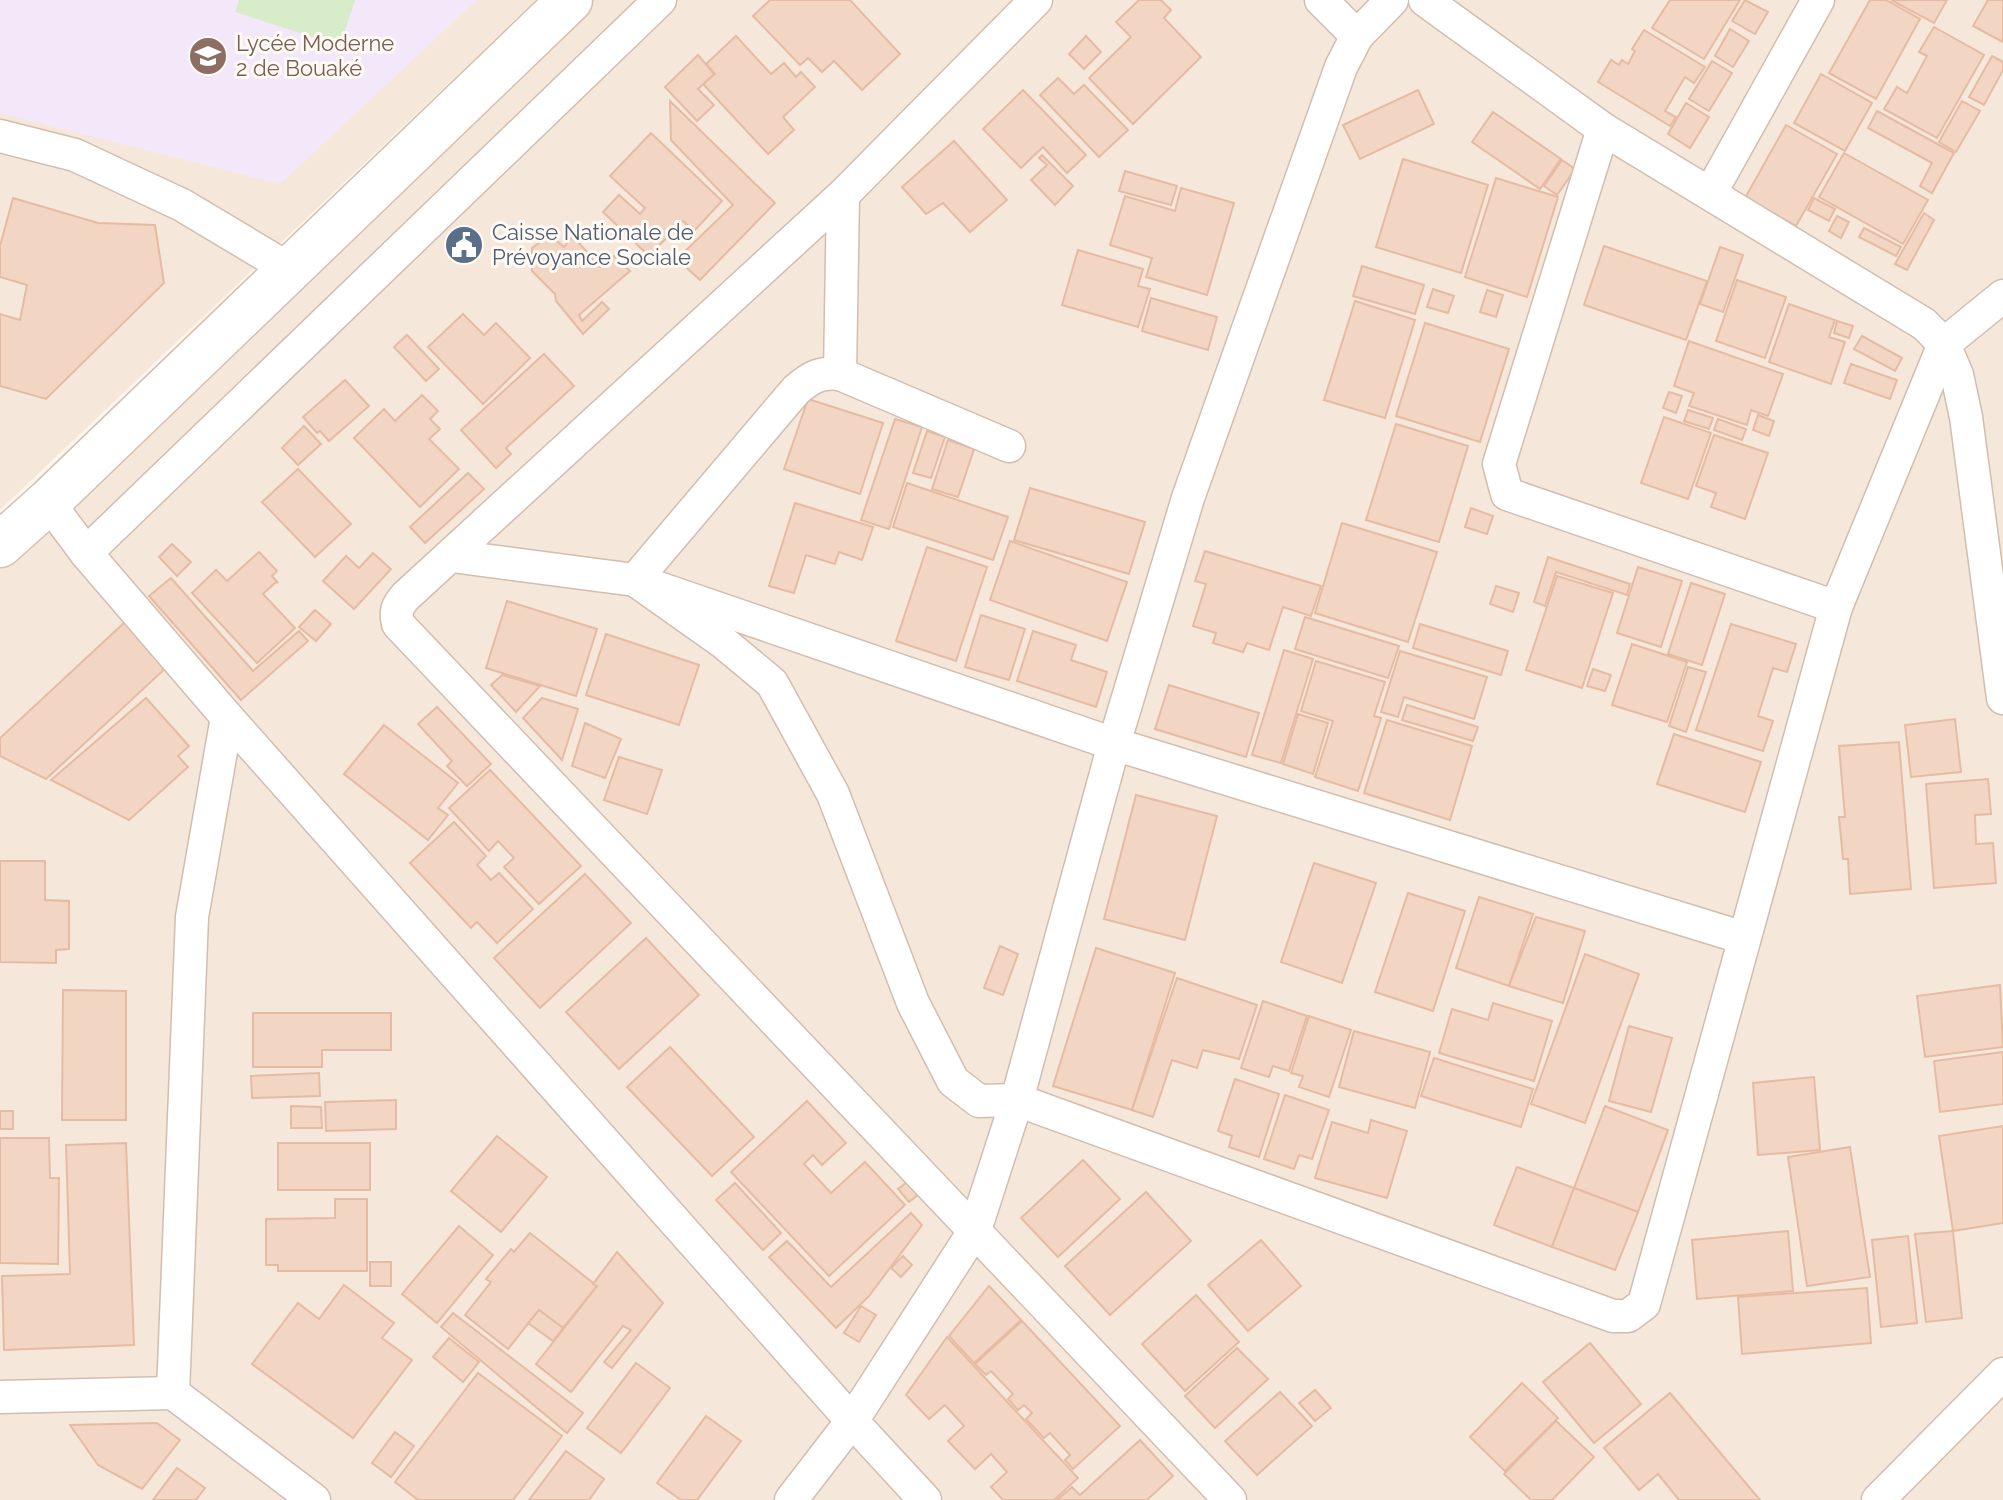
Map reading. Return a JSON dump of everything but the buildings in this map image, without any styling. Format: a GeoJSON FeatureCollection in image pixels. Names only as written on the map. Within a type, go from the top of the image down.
{"type":"FeatureCollection","features":[{"type":"Feature","properties":{"kind":"street"},"geometry":{"type":"LineString","coordinates":[[0,545],[570,0]]}},
{"type":"Feature","properties":{"kind":"street"},"geometry":{"type":"LineString","coordinates":[[86,553],[660,0]]}},
{"type":"Feature","properties":{"kind":"street"},"geometry":{"type":"LineString","coordinates":[[1036,0],[843,195],[397,605],[398,624],[1230,1500]]}},
{"type":"Feature","properties":{"kind":"street"},"geometry":{"type":"LineString","coordinates":[[1321,0],[1357,36]]}},
{"type":"Feature","properties":{"kind":"street"},"geometry":{"type":"LineString","coordinates":[[791,1500],[852,1421],[975,1230],[1017,1100],[1114,744],[1188,498],[1341,67],[1357,36],[1392,0]]}},
{"type":"Feature","properties":{"kind":"street"},"geometry":{"type":"LineString","coordinates":[[1425,0],[1603,129],[1924,324],[1944,344],[1957,375],[1966,417],[2003,698]]}},
{"type":"Feature","properties":{"kind":"street"},"geometry":{"type":"LineString","coordinates":[[1711,192],[1818,0]]}},
{"type":"Feature","properties":{"kind":"street"},"geometry":{"type":"LineString","coordinates":[[1603,129],[1499,464],[1507,494],[1836,607]]}},
{"type":"Feature","properties":{"kind":"street"},"geometry":{"type":"LineString","coordinates":[[0,136],[75,155],[182,205],[289,269]]}},
{"type":"Feature","properties":{"kind":"street"},"geometry":{"type":"LineString","coordinates":[[840,374],[843,195]]}},
{"type":"Feature","properties":{"kind":"street"},"geometry":{"type":"LineString","coordinates":[[635,580],[724,643],[772,683],[833,794],[913,1003],[953,1081],[979,1101],[1017,1100],[1613,1316],[1628,1316],[1644,1304],[1836,607],[1944,344],[2003,296]]}},
{"type":"Feature","properties":{"kind":"street"},"geometry":{"type":"LineString","coordinates":[[635,580],[796,390],[811,377],[826,373],[840,374],[1009,446]]}},
{"type":"Feature","properties":{"kind":"street"},"geometry":{"type":"LineString","coordinates":[[48,502],[86,553],[227,717],[925,1500]]}},
{"type":"Feature","properties":{"kind":"street"},"geometry":{"type":"LineString","coordinates":[[452,556],[635,580],[1114,744],[1744,938]]}},
{"type":"Feature","properties":{"kind":"street"},"geometry":{"type":"LineString","coordinates":[[173,1393],[192,917],[227,717]]}},
{"type":"Feature","properties":{"kind":"street"},"geometry":{"type":"LineString","coordinates":[[1878,1500],[2003,1374]]}},
{"type":"Feature","properties":{"kind":"street"},"geometry":{"type":"LineString","coordinates":[[0,1397],[173,1393],[314,1500]]}},
{"type":"Feature","properties":{"kind":"shaded area"},"geometry":{"type":"Polygon","coordinates":[[[0,0],[536,0],[0,510],[0,0]]]}},
{"type":"Feature","properties":{"kind":"shaded area","name":"Lycée Moderne 2 de Bouaké"},"geometry":{"type":"Polygon","coordinates":[[[0,0],[477,0],[280,184],[0,113],[0,0]]]}},
{"type":"Feature","properties":{"kind":"shaded area"},"geometry":{"type":"Polygon","coordinates":[[[575,0],[2003,0],[2003,1500],[0,1500],[0,534],[575,0]]]}},
{"type":"Feature","properties":{"kind":"green space"},"geometry":{"type":"Polygon","coordinates":[[[239,0],[355,0],[340,46],[235,12],[239,0]]]}},
{"type":"Feature","properties":{"kind":"place","name":"Lycée Moderne 2 de Bouaké"},"geometry":{"type":"Point","coordinates":[208,56]}},
{"type":"Feature","properties":{"kind":"place","name":"Caisse Nationale de Prévoyance Sociale"},"geometry":{"type":"Point","coordinates":[464,245]}}]}
